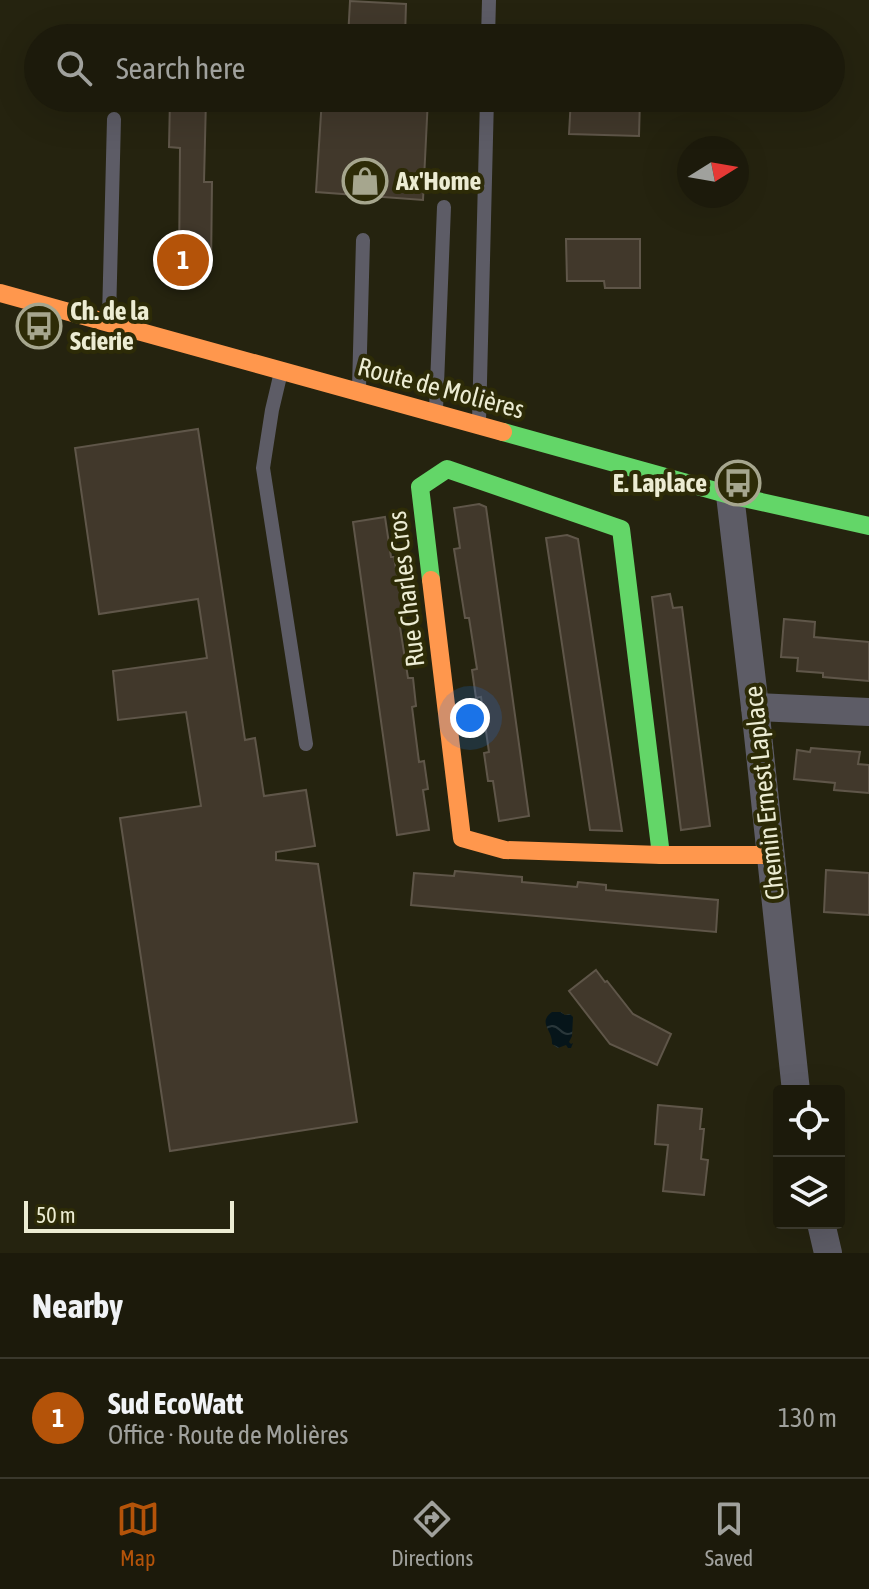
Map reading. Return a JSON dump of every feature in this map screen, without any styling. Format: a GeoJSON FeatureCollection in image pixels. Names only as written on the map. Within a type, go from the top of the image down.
{"type":"FeatureCollection","features":[{"type":"Feature","properties":{"kind":"street","name":"Route de Molières"},"geometry":{"type":"LineString","coordinates":[[0,293],[730,495],[869,526]]}},
{"type":"Feature","properties":{"kind":"street","name":"Rue Charles Cros"},"geometry":{"type":"LineString","coordinates":[[661,855],[621,529],[447,469],[420,487],[462,838],[505,850],[661,855],[771,855]]}},
{"type":"Feature","properties":{"kind":"street","name":"Chemin Ernest Laplace"},"geometry":{"type":"LineString","coordinates":[[730,495],[795,1085]]}},
{"type":"Feature","properties":{"kind":"street"},"geometry":{"type":"LineString","coordinates":[[755,707],[869,712]]}},
{"type":"Feature","properties":{"kind":"street"},"geometry":{"type":"LineString","coordinates":[[822,1229],[828,1253]]}},
{"type":"Feature","properties":{"kind":"lane"},"geometry":{"type":"LineString","coordinates":[[488,24],[489,0]]}},
{"type":"Feature","properties":{"kind":"lane"},"geometry":{"type":"LineString","coordinates":[[479,426],[487,112]]}},
{"type":"Feature","properties":{"kind":"lane"},"geometry":{"type":"LineString","coordinates":[[109,324],[114,119]]}},
{"type":"Feature","properties":{"kind":"lane"},"geometry":{"type":"LineString","coordinates":[[436,414],[444,207]]}},
{"type":"Feature","properties":{"kind":"lane"},"geometry":{"type":"LineString","coordinates":[[359,393],[363,240]]}},
{"type":"Feature","properties":{"kind":"lane"},"geometry":{"type":"LineString","coordinates":[[281,371],[263,468],[306,744]]}},
{"type":"Feature","properties":{"kind":"water"},"geometry":{"type":"Polygon","coordinates":[[[552,1012],[573,1017],[571,1048],[566,1045],[558,1048],[552,1044],[546,1020],[552,1012]]]}},
{"type":"Feature","properties":{"kind":"building"},"geometry":{"type":"Polygon","coordinates":[[[350,1],[406,4],[405,24],[349,24],[350,1]]]}},
{"type":"Feature","properties":{"kind":"building"},"geometry":{"type":"Polygon","coordinates":[[[170,112],[206,112],[204,182],[212,182],[211,270],[179,269],[180,148],[169,147],[170,112]]]}},
{"type":"Feature","properties":{"kind":"building"},"geometry":{"type":"Polygon","coordinates":[[[321,112],[427,112],[423,200],[316,192],[321,112]]]}},
{"type":"Feature","properties":{"kind":"building"},"geometry":{"type":"Polygon","coordinates":[[[570,112],[640,112],[639,136],[569,134],[570,112]]]}},
{"type":"Feature","properties":{"kind":"building"},"geometry":{"type":"Polygon","coordinates":[[[566,239],[640,239],[640,288],[605,288],[604,281],[567,281],[566,239]]]}},
{"type":"Feature","properties":{"kind":"building"},"geometry":{"type":"Polygon","coordinates":[[[198,429],[245,740],[255,738],[264,796],[306,790],[315,846],[276,852],[276,860],[318,864],[357,1122],[170,1151],[120,818],[201,806],[186,712],[118,720],[113,671],[207,658],[198,599],[99,614],[75,448],[198,429]]]}},
{"type":"Feature","properties":{"kind":"building"},"geometry":{"type":"Polygon","coordinates":[[[479,504],[486,507],[529,816],[499,821],[493,781],[488,781],[484,753],[489,752],[481,697],[476,698],[472,670],[477,669],[454,549],[460,548],[454,508],[479,504]]]}},
{"type":"Feature","properties":{"kind":"building"},"geometry":{"type":"Polygon","coordinates":[[[385,517],[406,626],[400,627],[408,678],[413,678],[416,706],[412,707],[419,762],[424,761],[428,789],[423,790],[429,830],[397,835],[353,522],[385,517]]]}},
{"type":"Feature","properties":{"kind":"building"},"geometry":{"type":"Polygon","coordinates":[[[567,535],[578,539],[622,831],[590,830],[546,538],[567,535]]]}},
{"type":"Feature","properties":{"kind":"building"},"geometry":{"type":"Polygon","coordinates":[[[670,594],[673,608],[682,607],[710,826],[681,830],[652,597],[670,594]]]}},
{"type":"Feature","properties":{"kind":"building"},"geometry":{"type":"Polygon","coordinates":[[[784,619],[815,622],[814,637],[869,642],[869,681],[797,671],[798,658],[781,657],[784,619]]]}},
{"type":"Feature","properties":{"kind":"building"},"geometry":{"type":"Polygon","coordinates":[[[811,748],[860,752],[858,764],[869,765],[869,793],[834,790],[835,783],[794,779],[797,750],[810,752],[811,748]]]}},
{"type":"Feature","properties":{"kind":"building"},"geometry":{"type":"Polygon","coordinates":[[[826,870],[869,873],[869,915],[824,912],[826,870]]]}},
{"type":"Feature","properties":{"kind":"building"},"geometry":{"type":"Polygon","coordinates":[[[455,871],[522,877],[522,882],[577,887],[578,882],[606,885],[606,890],[718,900],[716,932],[411,905],[414,873],[454,876],[455,871]]]}},
{"type":"Feature","properties":{"kind":"building"},"geometry":{"type":"Polygon","coordinates":[[[596,970],[633,1014],[671,1034],[657,1065],[610,1044],[569,991],[596,970]]]}},
{"type":"Feature","properties":{"kind":"building"},"geometry":{"type":"Polygon","coordinates":[[[658,1105],[702,1109],[701,1159],[708,1160],[704,1195],[663,1191],[668,1145],[655,1144],[658,1105]]]}},
{"type":"Feature","properties":{"kind":"traffic: fast"},"geometry":{"type":"LineString","coordinates":[[503,432],[730,495],[869,526]]}},
{"type":"Feature","properties":{"kind":"traffic: fast"},"geometry":{"type":"LineString","coordinates":[[431,580],[420,487],[447,469],[621,529],[661,855]]}},
{"type":"Feature","properties":{"kind":"traffic: slow"},"geometry":{"type":"LineString","coordinates":[[0,293],[503,432]]}},
{"type":"Feature","properties":{"kind":"traffic: slow"},"geometry":{"type":"LineString","coordinates":[[431,580],[462,838],[505,850],[771,855]]}},
{"type":"Feature","properties":{"kind":"place","name":"Ax'Home"},"geometry":{"type":"Point","coordinates":[365,181]}},
{"type":"Feature","properties":{"kind":"place","name":"Sud EcoWatt"},"geometry":{"type":"Point","coordinates":[183,260]}},
{"type":"Feature","properties":{"kind":"place","name":"Ch. de la Scierie"},"geometry":{"type":"Point","coordinates":[39,326]}},
{"type":"Feature","properties":{"kind":"place","name":"E. Laplace"},"geometry":{"type":"Point","coordinates":[738,483]}}]}
